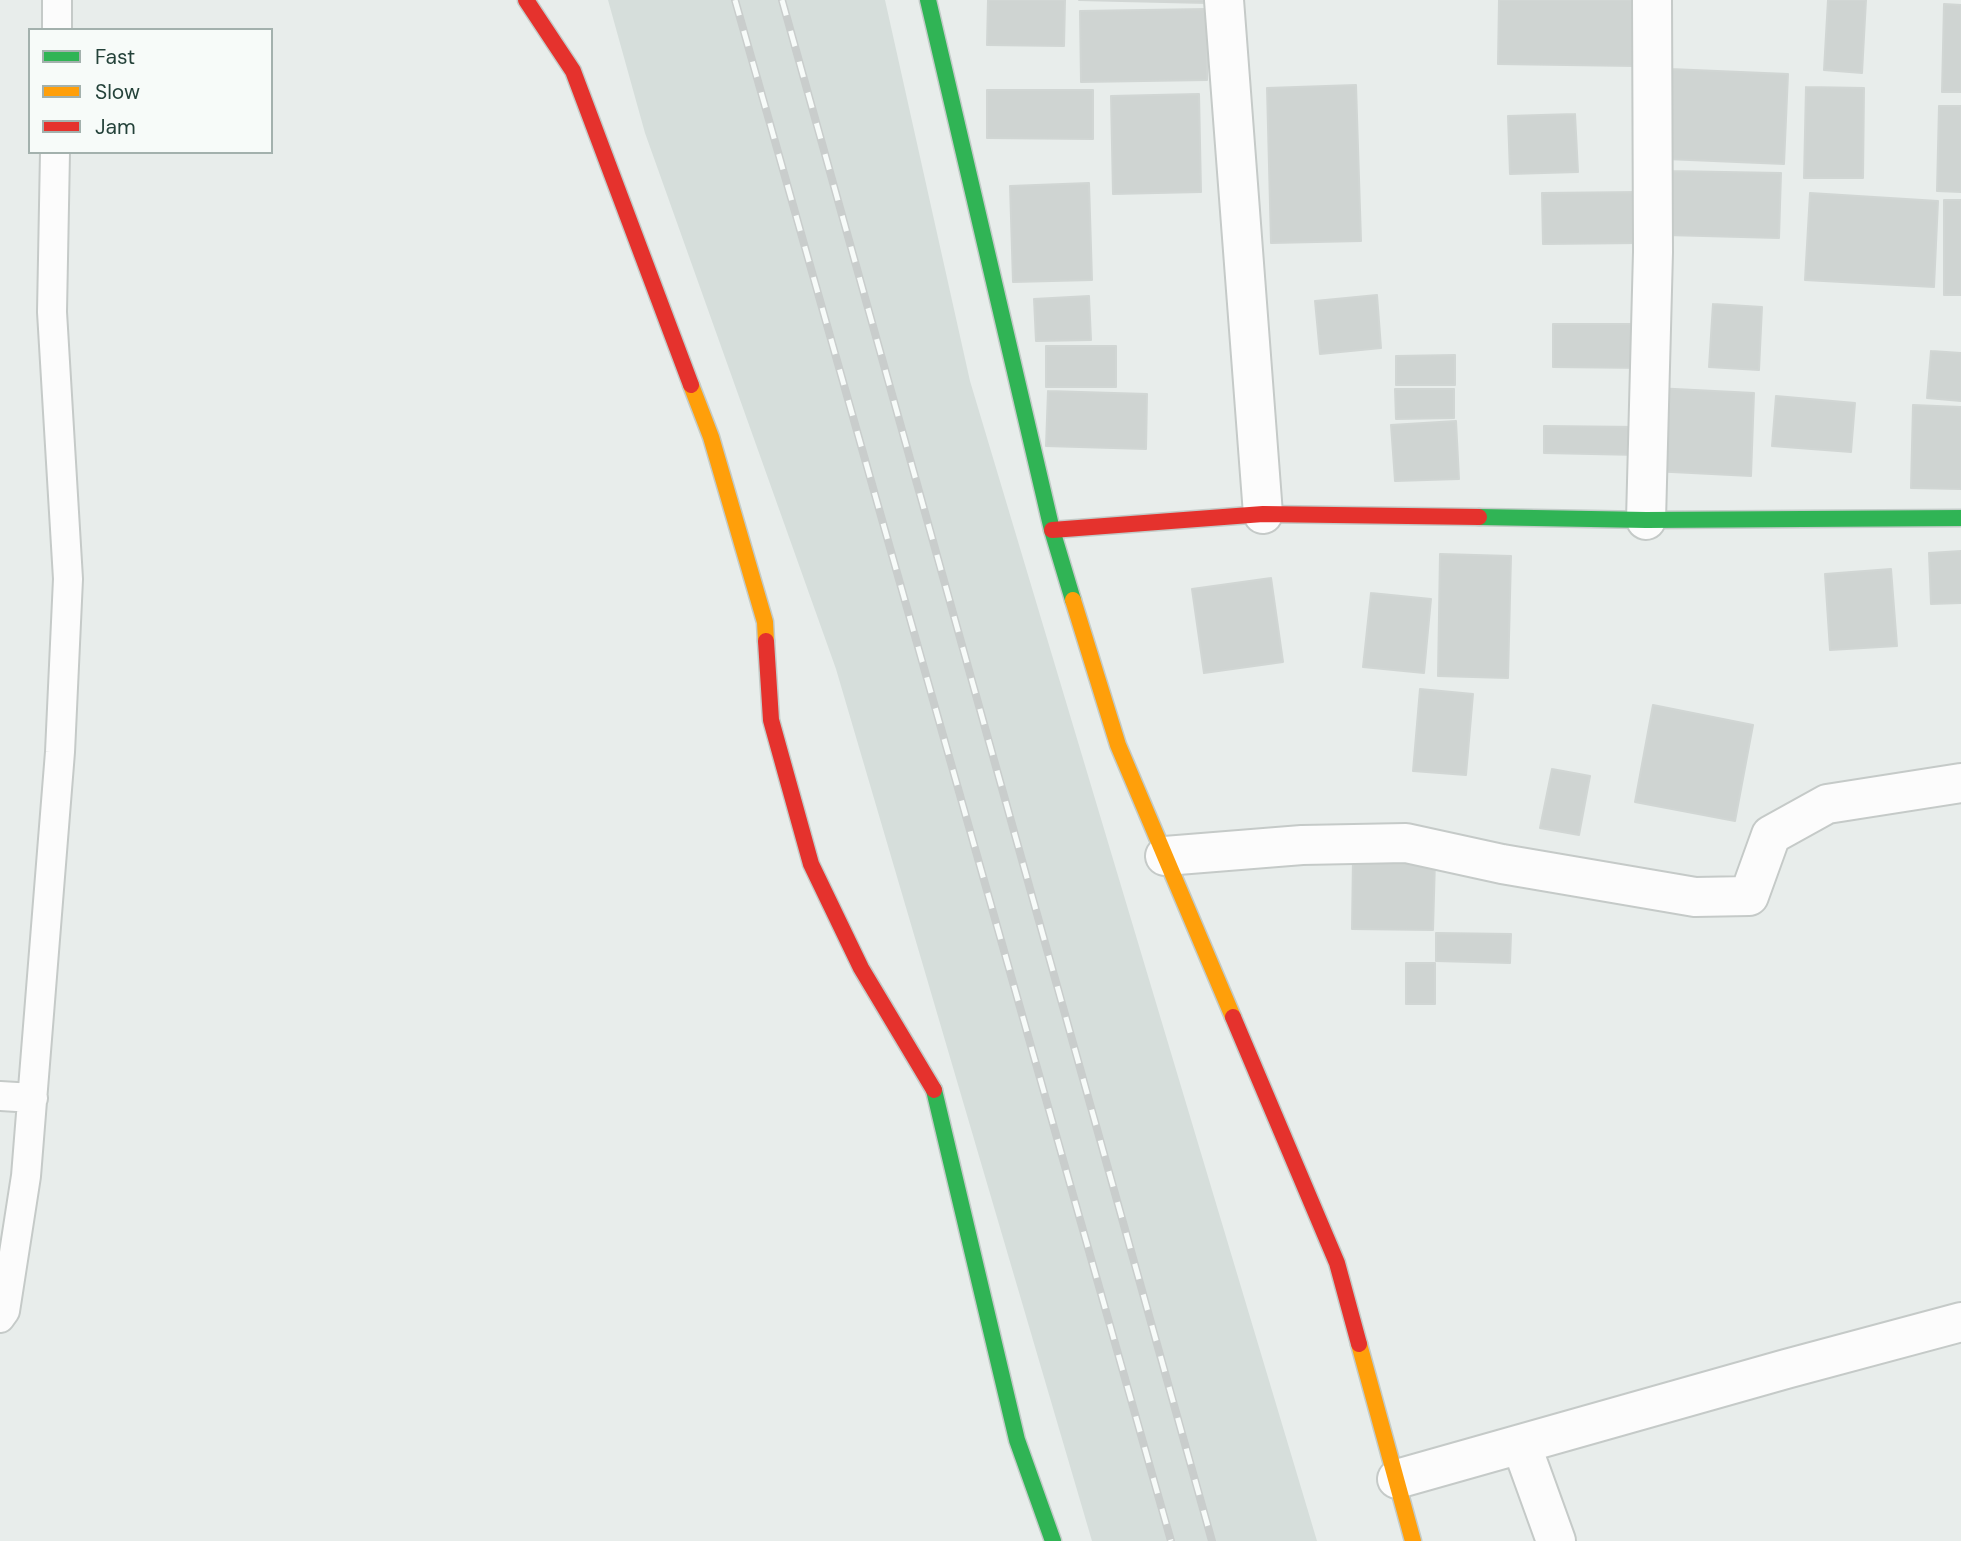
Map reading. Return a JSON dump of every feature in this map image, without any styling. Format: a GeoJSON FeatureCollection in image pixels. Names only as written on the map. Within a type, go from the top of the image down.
{"type":"FeatureCollection","features":[{"type":"Feature","properties":{"kind":"street"},"geometry":{"type":"LineString","coordinates":[[526,0],[573,71],[711,437],[765,622],[771,720],[811,864],[861,968],[935,1092],[1017,1440],[1053,1541]]}},
{"type":"Feature","properties":{"kind":"street"},"geometry":{"type":"LineString","coordinates":[[928,0],[1052,530],[1118,745],[1337,1264],[1413,1541]]}},
{"type":"Feature","properties":{"kind":"street"},"geometry":{"type":"LineString","coordinates":[[1224,0],[1263,514]]}},
{"type":"Feature","properties":{"kind":"street"},"geometry":{"type":"LineString","coordinates":[[1646,520],[1653,252],[1652,0]]}},
{"type":"Feature","properties":{"kind":"street"},"geometry":{"type":"LineString","coordinates":[[1052,530],[1263,514],[1646,520],[1961,518]]}},
{"type":"Feature","properties":{"kind":"street"},"geometry":{"type":"LineString","coordinates":[[1165,856],[1302,845],[1406,843],[1695,897],[1749,896],[1771,835],[1827,804],[1961,783]]}},
{"type":"Feature","properties":{"kind":"street"},"geometry":{"type":"LineString","coordinates":[[1397,1479],[1961,1322]]}},
{"type":"Feature","properties":{"kind":"street"},"geometry":{"type":"LineString","coordinates":[[1521,1444],[1556,1541]]}},
{"type":"Feature","properties":{"kind":"lane"},"geometry":{"type":"LineString","coordinates":[[57,0],[57,28]]}},
{"type":"Feature","properties":{"kind":"lane"},"geometry":{"type":"LineString","coordinates":[[0,1318],[5,1311],[26,1176],[60,752],[68,579],[52,312],[55,154]]}},
{"type":"Feature","properties":{"kind":"lane"},"geometry":{"type":"LineString","coordinates":[[0,1096],[33,1098]]}},
{"type":"Feature","properties":{"kind":"shaded area"},"geometry":{"type":"Polygon","coordinates":[[[608,0],[885,0],[970,381],[1317,1541],[1092,1541],[836,669],[645,133],[608,0]]]}},
{"type":"Feature","properties":{"kind":"building"},"geometry":{"type":"Polygon","coordinates":[[[988,0],[1065,0],[1064,46],[987,45],[988,0]]]}},
{"type":"Feature","properties":{"kind":"building"},"geometry":{"type":"Polygon","coordinates":[[[1079,0],[1208,0],[1207,3],[1079,0]]]}},
{"type":"Feature","properties":{"kind":"building"},"geometry":{"type":"Polygon","coordinates":[[[1499,0],[1636,0],[1635,66],[1498,64],[1499,0]]]}},
{"type":"Feature","properties":{"kind":"building"},"geometry":{"type":"Polygon","coordinates":[[[1828,0],[1866,0],[1862,73],[1824,70],[1828,0]]]}},
{"type":"Feature","properties":{"kind":"building"},"geometry":{"type":"Polygon","coordinates":[[[1944,4],[1961,5],[1961,92],[1942,92],[1944,4]]]}},
{"type":"Feature","properties":{"kind":"building"},"geometry":{"type":"Polygon","coordinates":[[[1207,9],[1207,80],[1081,82],[1080,11],[1207,9]]]}},
{"type":"Feature","properties":{"kind":"building"},"geometry":{"type":"Polygon","coordinates":[[[1670,69],[1788,74],[1784,164],[1666,159],[1670,69]]]}},
{"type":"Feature","properties":{"kind":"building"},"geometry":{"type":"Polygon","coordinates":[[[1356,85],[1361,241],[1271,243],[1267,88],[1356,85]]]}},
{"type":"Feature","properties":{"kind":"building"},"geometry":{"type":"Polygon","coordinates":[[[1806,87],[1864,88],[1863,178],[1804,178],[1806,87]]]}},
{"type":"Feature","properties":{"kind":"building"},"geometry":{"type":"Polygon","coordinates":[[[987,90],[1093,90],[1093,139],[987,138],[987,90]]]}},
{"type":"Feature","properties":{"kind":"building"},"geometry":{"type":"Polygon","coordinates":[[[1199,94],[1201,192],[1113,194],[1111,96],[1199,94]]]}},
{"type":"Feature","properties":{"kind":"building"},"geometry":{"type":"Polygon","coordinates":[[[1939,106],[1961,106],[1961,192],[1937,191],[1939,106]]]}},
{"type":"Feature","properties":{"kind":"building"},"geometry":{"type":"Polygon","coordinates":[[[1575,114],[1578,172],[1510,174],[1508,116],[1575,114]]]}},
{"type":"Feature","properties":{"kind":"building"},"geometry":{"type":"Polygon","coordinates":[[[1668,171],[1781,173],[1779,238],[1666,235],[1668,171]]]}},
{"type":"Feature","properties":{"kind":"building"},"geometry":{"type":"Polygon","coordinates":[[[1089,183],[1092,280],[1013,282],[1010,186],[1089,183]]]}},
{"type":"Feature","properties":{"kind":"building"},"geometry":{"type":"Polygon","coordinates":[[[1640,192],[1640,243],[1543,244],[1542,193],[1640,192]]]}},
{"type":"Feature","properties":{"kind":"building"},"geometry":{"type":"Polygon","coordinates":[[[1810,193],[1938,201],[1934,287],[1805,280],[1810,193]]]}},
{"type":"Feature","properties":{"kind":"building"},"geometry":{"type":"Polygon","coordinates":[[[1944,200],[1961,200],[1961,295],[1944,295],[1944,200]]]}},
{"type":"Feature","properties":{"kind":"building"},"geometry":{"type":"Polygon","coordinates":[[[1377,295],[1381,348],[1320,354],[1315,301],[1377,295]]]}},
{"type":"Feature","properties":{"kind":"building"},"geometry":{"type":"Polygon","coordinates":[[[1089,296],[1091,340],[1036,341],[1034,299],[1089,296]]]}},
{"type":"Feature","properties":{"kind":"building"},"geometry":{"type":"Polygon","coordinates":[[[1713,304],[1762,307],[1759,370],[1709,367],[1713,304]]]}},
{"type":"Feature","properties":{"kind":"building"},"geometry":{"type":"Polygon","coordinates":[[[1553,324],[1646,324],[1645,368],[1553,367],[1553,324]]]}},
{"type":"Feature","properties":{"kind":"building"},"geometry":{"type":"Polygon","coordinates":[[[1046,346],[1116,346],[1116,387],[1046,387],[1046,346]]]}},
{"type":"Feature","properties":{"kind":"building"},"geometry":{"type":"Polygon","coordinates":[[[1931,351],[1961,353],[1961,401],[1927,398],[1931,351]]]}},
{"type":"Feature","properties":{"kind":"building"},"geometry":{"type":"Polygon","coordinates":[[[1455,355],[1455,385],[1396,385],[1396,356],[1455,355]]]}},
{"type":"Feature","properties":{"kind":"building"},"geometry":{"type":"Polygon","coordinates":[[[1655,388],[1754,393],[1751,476],[1652,471],[1655,388]]]}},
{"type":"Feature","properties":{"kind":"building"},"geometry":{"type":"Polygon","coordinates":[[[1395,389],[1454,389],[1454,418],[1396,419],[1395,389]]]}},
{"type":"Feature","properties":{"kind":"building"},"geometry":{"type":"Polygon","coordinates":[[[1048,391],[1147,394],[1146,449],[1046,446],[1048,391]]]}},
{"type":"Feature","properties":{"kind":"building"},"geometry":{"type":"Polygon","coordinates":[[[1776,396],[1855,403],[1851,452],[1772,446],[1776,396]]]}},
{"type":"Feature","properties":{"kind":"building"},"geometry":{"type":"Polygon","coordinates":[[[1913,405],[1961,407],[1961,489],[1911,488],[1913,405]]]}},
{"type":"Feature","properties":{"kind":"building"},"geometry":{"type":"Polygon","coordinates":[[[1456,421],[1459,479],[1395,481],[1391,425],[1456,421]]]}},
{"type":"Feature","properties":{"kind":"building"},"geometry":{"type":"Polygon","coordinates":[[[1544,426],[1639,427],[1639,455],[1544,453],[1544,426]]]}},
{"type":"Feature","properties":{"kind":"building"},"geometry":{"type":"Polygon","coordinates":[[[1961,551],[1961,603],[1931,604],[1929,553],[1961,551]]]}},
{"type":"Feature","properties":{"kind":"building"},"geometry":{"type":"Polygon","coordinates":[[[1440,554],[1511,556],[1508,678],[1438,676],[1440,554]]]}},
{"type":"Feature","properties":{"kind":"building"},"geometry":{"type":"Polygon","coordinates":[[[1891,569],[1897,646],[1830,650],[1825,574],[1891,569]]]}},
{"type":"Feature","properties":{"kind":"building"},"geometry":{"type":"Polygon","coordinates":[[[1271,578],[1283,662],[1204,673],[1192,589],[1271,578]]]}},
{"type":"Feature","properties":{"kind":"building"},"geometry":{"type":"Polygon","coordinates":[[[1371,593],[1431,599],[1424,673],[1363,667],[1371,593]]]}},
{"type":"Feature","properties":{"kind":"building"},"geometry":{"type":"Polygon","coordinates":[[[1420,689],[1473,694],[1466,775],[1413,771],[1420,689]]]}},
{"type":"Feature","properties":{"kind":"building"},"geometry":{"type":"Polygon","coordinates":[[[1653,705],[1753,725],[1735,821],[1635,802],[1653,705]]]}},
{"type":"Feature","properties":{"kind":"building"},"geometry":{"type":"Polygon","coordinates":[[[1552,769],[1590,776],[1579,835],[1540,828],[1552,769]]]}},
{"type":"Feature","properties":{"kind":"building"},"geometry":{"type":"Polygon","coordinates":[[[1353,858],[1435,860],[1433,930],[1352,929],[1353,858]]]}},
{"type":"Feature","properties":{"kind":"building"},"geometry":{"type":"Polygon","coordinates":[[[1436,933],[1511,934],[1510,963],[1436,961],[1436,933]]]}},
{"type":"Feature","properties":{"kind":"building"},"geometry":{"type":"Polygon","coordinates":[[[1406,963],[1435,963],[1435,1004],[1406,1004],[1406,963]]]}},
{"type":"Feature","properties":{"kind":"railway"},"geometry":{"type":"LineString","coordinates":[[735,0],[1171,1541]]}},
{"type":"Feature","properties":{"kind":"railway"},"geometry":{"type":"LineString","coordinates":[[782,0],[1212,1541]]}},
{"type":"Feature","properties":{"kind":"traffic: fast"},"geometry":{"type":"LineString","coordinates":[[928,0],[1052,530],[1073,600]]}},
{"type":"Feature","properties":{"kind":"traffic: fast"},"geometry":{"type":"LineString","coordinates":[[1479,517],[1646,520],[1961,518]]}},
{"type":"Feature","properties":{"kind":"traffic: fast"},"geometry":{"type":"LineString","coordinates":[[934,1090],[1017,1440],[1053,1541]]}},
{"type":"Feature","properties":{"kind":"traffic: slow"},"geometry":{"type":"LineString","coordinates":[[691,385],[711,437],[765,622],[766,641]]}},
{"type":"Feature","properties":{"kind":"traffic: slow"},"geometry":{"type":"LineString","coordinates":[[1073,600],[1118,745],[1233,1017]]}},
{"type":"Feature","properties":{"kind":"traffic: slow"},"geometry":{"type":"LineString","coordinates":[[1359,1344],[1413,1541]]}},
{"type":"Feature","properties":{"kind":"traffic: jam"},"geometry":{"type":"LineString","coordinates":[[526,0],[573,71],[691,385]]}},
{"type":"Feature","properties":{"kind":"traffic: jam"},"geometry":{"type":"LineString","coordinates":[[1052,530],[1263,514],[1479,517]]}},
{"type":"Feature","properties":{"kind":"traffic: jam"},"geometry":{"type":"LineString","coordinates":[[766,641],[771,720],[811,864],[861,968],[934,1090]]}},
{"type":"Feature","properties":{"kind":"traffic: jam"},"geometry":{"type":"LineString","coordinates":[[1233,1017],[1337,1263],[1359,1344]]}}]}
